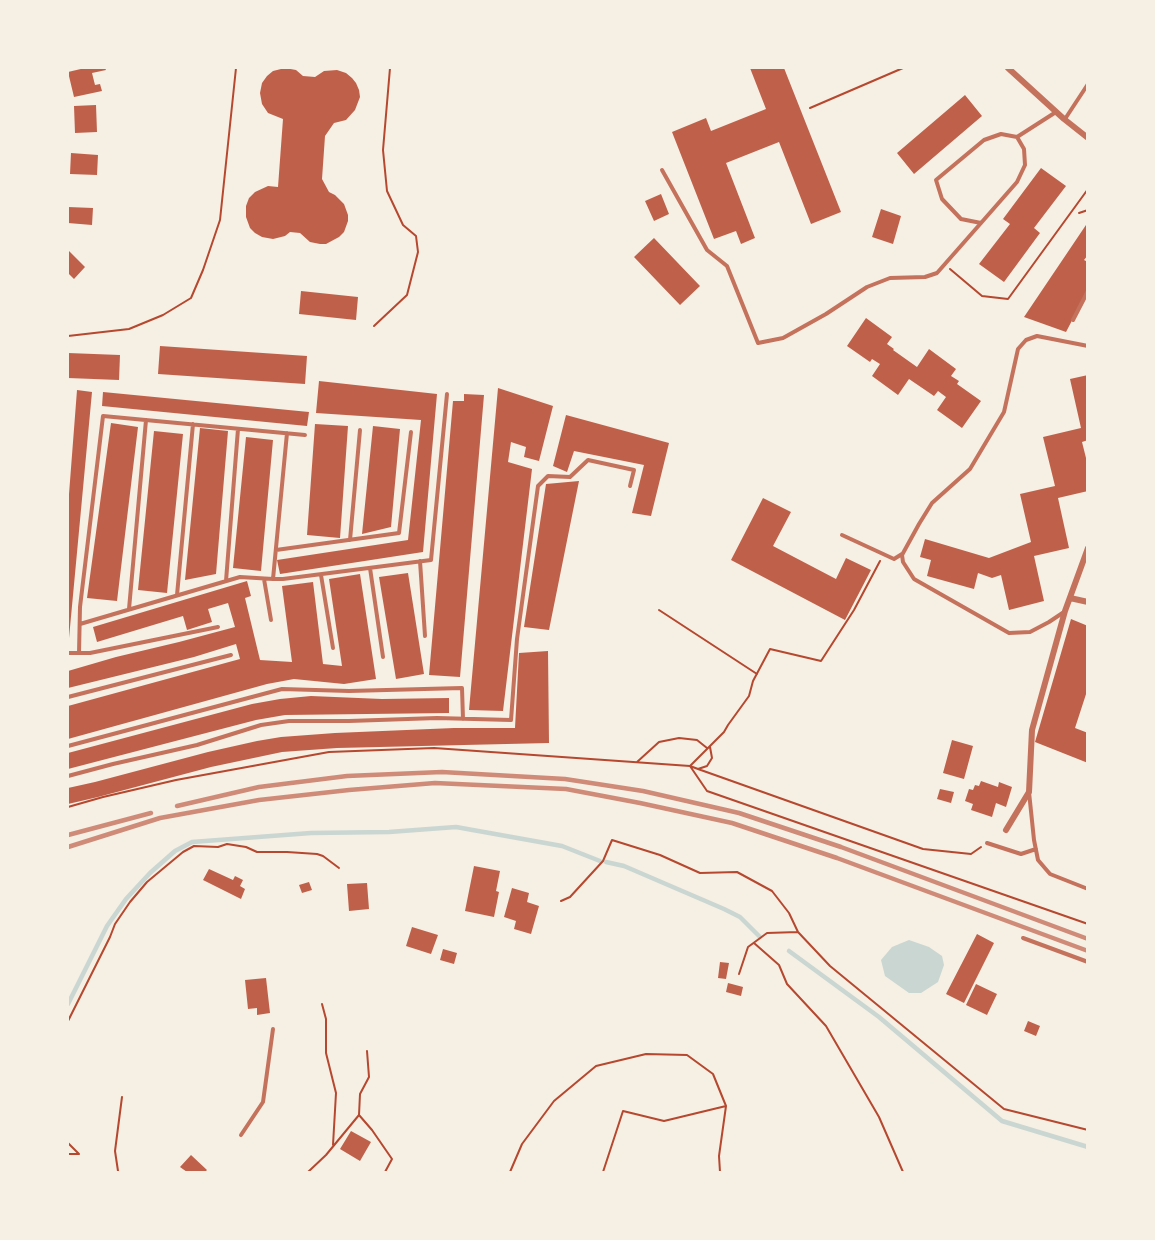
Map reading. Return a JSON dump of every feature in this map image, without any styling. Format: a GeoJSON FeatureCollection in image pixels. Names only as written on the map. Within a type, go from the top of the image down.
{"type":"FeatureCollection","features":[{"type":"Feature","properties":{"kind":"street"},"geometry":{"type":"LineString","coordinates":[[1008,68],[1088,138]]}},
{"type":"Feature","properties":{"kind":"street"},"geometry":{"type":"LineString","coordinates":[[1006,830],[1029,792],[1032,730],[1065,611],[1088,548]]}},
{"type":"Feature","properties":{"kind":"street"},"geometry":{"type":"LineString","coordinates":[[1070,597],[1088,602]]}},
{"type":"Feature","properties":{"kind":"lane"},"geometry":{"type":"LineString","coordinates":[[1064,119],[1088,84]]}},
{"type":"Feature","properties":{"kind":"lane"},"geometry":{"type":"LineString","coordinates":[[981,223],[961,219],[942,199],[936,180],[984,140],[1001,134],[1017,137],[1056,112]]}},
{"type":"Feature","properties":{"kind":"lane"},"geometry":{"type":"LineString","coordinates":[[662,170],[707,250],[727,266],[758,343],[783,338],[826,314],[867,287],[890,278],[925,277],[937,273],[1017,182],[1025,165],[1024,149],[1017,137]]}},
{"type":"Feature","properties":{"kind":"lane"},"geometry":{"type":"LineString","coordinates":[[1073,320],[1088,291]]}},
{"type":"Feature","properties":{"kind":"lane"},"geometry":{"type":"LineString","coordinates":[[1065,611],[1030,632],[1009,633],[914,579],[903,562],[903,554],[932,503],[970,469],[1004,412],[1018,349],[1026,339],[1037,336],[1088,346]]}},
{"type":"Feature","properties":{"kind":"lane"},"geometry":{"type":"LineString","coordinates":[[80,624],[240,577],[283,579],[431,560],[447,394]]}},
{"type":"Feature","properties":{"kind":"lane"},"geometry":{"type":"LineString","coordinates":[[79,653],[80,607],[103,416],[305,435]]}},
{"type":"Feature","properties":{"kind":"lane"},"geometry":{"type":"LineString","coordinates":[[129,609],[146,420]]}},
{"type":"Feature","properties":{"kind":"lane"},"geometry":{"type":"LineString","coordinates":[[177,596],[193,424]]}},
{"type":"Feature","properties":{"kind":"lane"},"geometry":{"type":"LineString","coordinates":[[226,581],[238,429]]}},
{"type":"Feature","properties":{"kind":"lane"},"geometry":{"type":"LineString","coordinates":[[350,540],[360,430]]}},
{"type":"Feature","properties":{"kind":"lane"},"geometry":{"type":"LineString","coordinates":[[276,550],[399,533],[411,432]]}},
{"type":"Feature","properties":{"kind":"lane"},"geometry":{"type":"LineString","coordinates":[[273,579],[287,433]]}},
{"type":"Feature","properties":{"kind":"lane"},"geometry":{"type":"LineString","coordinates":[[68,776],[196,745],[261,726],[289,721],[511,720],[517,639],[538,486],[548,476],[570,477],[588,460],[634,470],[630,486]]}},
{"type":"Feature","properties":{"kind":"lane"},"geometry":{"type":"LineString","coordinates":[[842,535],[894,559],[903,554]]}},
{"type":"Feature","properties":{"kind":"lane"},"geometry":{"type":"LineString","coordinates":[[420,561],[425,636]]}},
{"type":"Feature","properties":{"kind":"lane"},"geometry":{"type":"LineString","coordinates":[[370,568],[383,657]]}},
{"type":"Feature","properties":{"kind":"lane"},"geometry":{"type":"LineString","coordinates":[[321,574],[333,648]]}},
{"type":"Feature","properties":{"kind":"lane"},"geometry":{"type":"LineString","coordinates":[[264,579],[271,621]]}},
{"type":"Feature","properties":{"kind":"lane"},"geometry":{"type":"LineString","coordinates":[[68,653],[90,653],[218,627]]}},
{"type":"Feature","properties":{"kind":"lane"},"geometry":{"type":"LineString","coordinates":[[68,697],[231,655]]}},
{"type":"Feature","properties":{"kind":"lane"},"geometry":{"type":"LineString","coordinates":[[68,746],[282,689],[349,691],[462,688],[463,719]]}},
{"type":"Feature","properties":{"kind":"lane"},"geometry":{"type":"LineString","coordinates":[[1029,792],[1038,860],[1050,874],[1088,889]]}},
{"type":"Feature","properties":{"kind":"lane"},"geometry":{"type":"LineString","coordinates":[[987,843],[1021,854],[1036,849]]}},
{"type":"Feature","properties":{"kind":"lane"},"geometry":{"type":"LineString","coordinates":[[1023,938],[1088,962]]}},
{"type":"Feature","properties":{"kind":"lane"},"geometry":{"type":"LineString","coordinates":[[241,1135],[263,1102],[273,1029]]}},
{"type":"Feature","properties":{"kind":"path"},"geometry":{"type":"LineString","coordinates":[[68,336],[129,329],[163,315],[191,298],[220,220],[236,68]]}},
{"type":"Feature","properties":{"kind":"path"},"geometry":{"type":"LineString","coordinates":[[374,326],[407,295],[418,252],[416,236],[403,225],[387,191],[383,150],[390,68]]}},
{"type":"Feature","properties":{"kind":"path"},"geometry":{"type":"LineString","coordinates":[[810,108],[903,68]]}},
{"type":"Feature","properties":{"kind":"path"},"geometry":{"type":"LineString","coordinates":[[944,264],[982,296],[1008,299],[1088,189]]}},
{"type":"Feature","properties":{"kind":"path"},"geometry":{"type":"LineString","coordinates":[[1079,213],[1088,210]]}},
{"type":"Feature","properties":{"kind":"path"},"geometry":{"type":"LineString","coordinates":[[690,766],[724,732],[749,696],[770,649],[821,661],[854,610],[884,554]]}},
{"type":"Feature","properties":{"kind":"path"},"geometry":{"type":"LineString","coordinates":[[660,610],[757,674]]}},
{"type":"Feature","properties":{"kind":"path"},"geometry":{"type":"LineString","coordinates":[[636,763],[659,742],[679,738],[698,740],[709,747],[712,758],[708,766],[698,769]]}},
{"type":"Feature","properties":{"kind":"path"},"geometry":{"type":"LineString","coordinates":[[68,807],[176,780],[329,752],[434,748],[690,766],[923,849],[971,854],[987,843]]}},
{"type":"Feature","properties":{"kind":"path"},"geometry":{"type":"LineString","coordinates":[[690,766],[707,791],[1088,924]]}},
{"type":"Feature","properties":{"kind":"path"},"geometry":{"type":"LineString","coordinates":[[561,901],[570,897],[603,861],[612,840],[660,855],[700,873],[737,872],[772,891],[789,913],[798,932],[830,966],[1004,1109],[1088,1130]]}},
{"type":"Feature","properties":{"kind":"path"},"geometry":{"type":"LineString","coordinates":[[68,1021],[115,924],[147,882],[183,852],[194,846],[218,847],[227,844],[257,852],[318,854],[339,868]]}},
{"type":"Feature","properties":{"kind":"path"},"geometry":{"type":"LineString","coordinates":[[739,974],[748,947],[767,933],[798,932]]}},
{"type":"Feature","properties":{"kind":"path"},"geometry":{"type":"LineString","coordinates":[[754,943],[779,965],[787,984],[826,1026],[879,1117],[903,1173]]}},
{"type":"Feature","properties":{"kind":"path"},"geometry":{"type":"LineString","coordinates":[[322,1004],[326,1019],[327,1053],[336,1093],[333,1145]]}},
{"type":"Feature","properties":{"kind":"path"},"geometry":{"type":"LineString","coordinates":[[308,1173],[359,1115],[360,1094],[369,1077],[367,1052]]}},
{"type":"Feature","properties":{"kind":"path"},"geometry":{"type":"LineString","coordinates":[[510,1173],[522,1144],[554,1101],[596,1066],[646,1054],[687,1055],[713,1074],[726,1107],[719,1156],[720,1173]]}},
{"type":"Feature","properties":{"kind":"path"},"geometry":{"type":"LineString","coordinates":[[118,1172],[115,1150],[122,1097]]}},
{"type":"Feature","properties":{"kind":"path"},"geometry":{"type":"LineString","coordinates":[[603,1173],[623,1111],[664,1121],[726,1107]]}},
{"type":"Feature","properties":{"kind":"path"},"geometry":{"type":"LineString","coordinates":[[359,1115],[392,1159],[385,1173]]}},
{"type":"Feature","properties":{"kind":"path"},"geometry":{"type":"LineString","coordinates":[[68,1143],[79,1154],[68,1154]]}},
{"type":"Feature","properties":{"kind":"shaded area"},"geometry":{"type":"Polygon","coordinates":[[[909,940],[929,947],[942,956],[944,965],[938,982],[921,993],[909,993],[885,976],[881,960],[892,947],[909,940]]]}},
{"type":"Feature","properties":{"kind":"building"},"geometry":{"type":"Polygon","coordinates":[[[85,68],[105,68],[106,70],[92,73],[95,85],[100,84],[102,91],[74,97],[68,72],[85,68]]]}},
{"type":"Feature","properties":{"kind":"building"},"geometry":{"type":"Polygon","coordinates":[[[285,68],[296,70],[303,76],[315,77],[324,71],[337,70],[352,78],[359,90],[360,97],[355,110],[346,120],[334,123],[325,136],[322,179],[329,192],[344,204],[348,215],[344,232],[326,244],[310,242],[300,233],[290,232],[273,239],[262,237],[250,228],[246,217],[246,206],[249,198],[255,192],[268,186],[278,187],[283,119],[268,113],[262,104],[260,93],[262,83],[267,76],[273,71],[285,68]]]}},
{"type":"Feature","properties":{"kind":"building"},"geometry":{"type":"Polygon","coordinates":[[[750,68],[784,68],[841,212],[811,224],[779,142],[726,163],[755,238],[741,244],[736,231],[714,239],[672,132],[706,118],[711,131],[766,109],[750,68]]]}},
{"type":"Feature","properties":{"kind":"building"},"geometry":{"type":"Polygon","coordinates":[[[965,95],[982,116],[914,174],[897,153],[965,95]]]}},
{"type":"Feature","properties":{"kind":"building"},"geometry":{"type":"Polygon","coordinates":[[[96,105],[97,132],[75,133],[74,106],[96,105]]]}},
{"type":"Feature","properties":{"kind":"building"},"geometry":{"type":"Polygon","coordinates":[[[71,153],[98,155],[97,175],[70,174],[71,153]]]}},
{"type":"Feature","properties":{"kind":"building"},"geometry":{"type":"Polygon","coordinates":[[[1041,168],[1066,186],[1034,228],[1040,233],[1004,282],[979,264],[1010,224],[1003,219],[1041,168]]]}},
{"type":"Feature","properties":{"kind":"building"},"geometry":{"type":"Polygon","coordinates":[[[661,194],[669,214],[654,221],[645,201],[661,194]]]}},
{"type":"Feature","properties":{"kind":"building"},"geometry":{"type":"Polygon","coordinates":[[[68,207],[93,208],[92,225],[68,223],[68,207]]]}},
{"type":"Feature","properties":{"kind":"building"},"geometry":{"type":"Polygon","coordinates":[[[881,209],[901,216],[893,244],[872,237],[881,209]]]}},
{"type":"Feature","properties":{"kind":"building"},"geometry":{"type":"Polygon","coordinates":[[[1088,222],[1088,255],[1084,260],[1088,262],[1088,290],[1066,332],[1024,317],[1088,222]]]}},
{"type":"Feature","properties":{"kind":"building"},"geometry":{"type":"Polygon","coordinates":[[[654,238],[700,286],[680,305],[634,257],[654,238]]]}},
{"type":"Feature","properties":{"kind":"building"},"geometry":{"type":"Polygon","coordinates":[[[68,250],[85,267],[74,279],[68,273],[68,250]]]}},
{"type":"Feature","properties":{"kind":"building"},"geometry":{"type":"Polygon","coordinates":[[[301,291],[358,297],[356,320],[299,314],[301,291]]]}},
{"type":"Feature","properties":{"kind":"building"},"geometry":{"type":"Polygon","coordinates":[[[866,318],[892,337],[887,344],[893,350],[917,367],[929,349],[956,369],[951,376],[959,381],[957,384],[981,401],[962,428],[937,410],[946,397],[938,391],[934,396],[909,379],[898,395],[872,376],[880,364],[872,359],[870,362],[847,346],[866,318]]]}},
{"type":"Feature","properties":{"kind":"building"},"geometry":{"type":"Polygon","coordinates":[[[160,346],[307,356],[305,384],[158,374],[160,346]]]}},
{"type":"Feature","properties":{"kind":"building"},"geometry":{"type":"Polygon","coordinates":[[[68,353],[120,355],[119,380],[68,378],[68,353]]]}},
{"type":"Feature","properties":{"kind":"building"},"geometry":{"type":"Polygon","coordinates":[[[1088,375],[1088,440],[1082,442],[1088,466],[1088,491],[1058,498],[1069,548],[1034,556],[1044,601],[1009,610],[1001,575],[992,578],[978,573],[974,589],[927,576],[931,560],[920,557],[925,539],[989,558],[1031,542],[1020,494],[1055,486],[1043,437],[1081,428],[1070,379],[1088,375]]]}},
{"type":"Feature","properties":{"kind":"building"},"geometry":{"type":"Polygon","coordinates":[[[319,381],[437,394],[423,552],[280,574],[277,560],[408,540],[421,420],[316,413],[319,381]]]}},
{"type":"Feature","properties":{"kind":"building"},"geometry":{"type":"Polygon","coordinates":[[[498,388],[553,406],[539,461],[524,457],[526,447],[511,442],[508,462],[532,469],[503,711],[469,710],[498,388]]]}},
{"type":"Feature","properties":{"kind":"building"},"geometry":{"type":"Polygon","coordinates":[[[77,390],[92,392],[68,638],[68,507],[77,390]]]}},
{"type":"Feature","properties":{"kind":"building"},"geometry":{"type":"Polygon","coordinates":[[[103,392],[309,412],[307,426],[102,406],[103,392]]]}},
{"type":"Feature","properties":{"kind":"building"},"geometry":{"type":"Polygon","coordinates":[[[464,394],[484,395],[460,677],[429,675],[453,401],[464,401],[464,394]]]}},
{"type":"Feature","properties":{"kind":"building"},"geometry":{"type":"Polygon","coordinates":[[[566,415],[669,443],[651,516],[632,513],[644,465],[574,451],[567,472],[553,466],[566,415]]]}},
{"type":"Feature","properties":{"kind":"building"},"geometry":{"type":"Polygon","coordinates":[[[111,423],[138,427],[117,601],[87,598],[111,423]]]}},
{"type":"Feature","properties":{"kind":"building"},"geometry":{"type":"Polygon","coordinates":[[[315,424],[348,426],[340,538],[307,535],[315,424]]]}},
{"type":"Feature","properties":{"kind":"building"},"geometry":{"type":"Polygon","coordinates":[[[373,426],[400,429],[391,527],[362,534],[373,426]]]}},
{"type":"Feature","properties":{"kind":"building"},"geometry":{"type":"Polygon","coordinates":[[[200,428],[228,431],[216,574],[185,580],[200,428]]]}},
{"type":"Feature","properties":{"kind":"building"},"geometry":{"type":"Polygon","coordinates":[[[154,431],[183,434],[167,593],[138,590],[154,431]]]}},
{"type":"Feature","properties":{"kind":"building"},"geometry":{"type":"Polygon","coordinates":[[[246,437],[273,440],[261,571],[233,568],[246,437]]]}},
{"type":"Feature","properties":{"kind":"building"},"geometry":{"type":"Polygon","coordinates":[[[579,481],[549,630],[524,627],[546,484],[579,481]]]}},
{"type":"Feature","properties":{"kind":"building"},"geometry":{"type":"Polygon","coordinates":[[[763,498],[791,512],[773,546],[836,579],[846,558],[871,570],[845,620],[731,560],[763,498]]]}},
{"type":"Feature","properties":{"kind":"building"},"geometry":{"type":"Polygon","coordinates":[[[408,573],[424,674],[396,679],[379,577],[408,573]]]}},
{"type":"Feature","properties":{"kind":"building"},"geometry":{"type":"Polygon","coordinates":[[[360,574],[376,679],[344,684],[294,679],[267,684],[68,739],[68,706],[240,659],[236,644],[194,657],[68,688],[68,671],[235,627],[228,603],[208,609],[212,622],[187,630],[183,616],[97,642],[93,627],[247,581],[251,596],[245,598],[260,660],[292,662],[282,586],[313,582],[323,664],[342,666],[329,579],[360,574]]]}},
{"type":"Feature","properties":{"kind":"building"},"geometry":{"type":"Polygon","coordinates":[[[1071,619],[1088,626],[1088,688],[1075,728],[1088,733],[1088,763],[1035,742],[1071,619]]]}},
{"type":"Feature","properties":{"kind":"building"},"geometry":{"type":"Polygon","coordinates":[[[548,651],[549,743],[337,748],[282,752],[211,767],[68,804],[68,788],[257,741],[335,733],[515,728],[519,653],[548,651]]]}},
{"type":"Feature","properties":{"kind":"building"},"geometry":{"type":"Polygon","coordinates":[[[311,696],[382,699],[449,698],[449,713],[285,715],[256,720],[68,769],[68,753],[252,704],[311,696]]]}},
{"type":"Feature","properties":{"kind":"building"},"geometry":{"type":"Polygon","coordinates":[[[952,740],[973,746],[964,779],[943,773],[952,740]]]}},
{"type":"Feature","properties":{"kind":"building"},"geometry":{"type":"Polygon","coordinates":[[[981,781],[998,787],[999,782],[1012,787],[1006,807],[996,803],[992,817],[971,810],[973,804],[965,801],[969,789],[973,790],[975,785],[979,786],[981,781]]]}},
{"type":"Feature","properties":{"kind":"building"},"geometry":{"type":"Polygon","coordinates":[[[940,789],[954,792],[951,803],[937,799],[940,789]]]}},
{"type":"Feature","properties":{"kind":"building"},"geometry":{"type":"Polygon","coordinates":[[[474,866],[500,871],[494,917],[465,911],[474,866]]]}},
{"type":"Feature","properties":{"kind":"building"},"geometry":{"type":"Polygon","coordinates":[[[209,869],[233,880],[235,876],[243,880],[240,886],[245,889],[241,899],[203,880],[209,869]]]}},
{"type":"Feature","properties":{"kind":"building"},"geometry":{"type":"Polygon","coordinates":[[[309,882],[312,890],[302,893],[299,885],[309,882]]]}},
{"type":"Feature","properties":{"kind":"building"},"geometry":{"type":"Polygon","coordinates":[[[367,883],[369,909],[349,911],[347,884],[367,883]]]}},
{"type":"Feature","properties":{"kind":"building"},"geometry":{"type":"Polygon","coordinates":[[[512,888],[529,893],[527,902],[539,906],[531,934],[514,929],[516,921],[504,917],[512,888]]]}},
{"type":"Feature","properties":{"kind":"building"},"geometry":{"type":"Polygon","coordinates":[[[412,927],[438,935],[431,954],[406,946],[412,927]]]}},
{"type":"Feature","properties":{"kind":"building"},"geometry":{"type":"Polygon","coordinates":[[[977,934],[994,943],[964,1003],[946,994],[977,934]]]}},
{"type":"Feature","properties":{"kind":"building"},"geometry":{"type":"Polygon","coordinates":[[[443,949],[457,953],[454,964],[440,960],[443,949]]]}},
{"type":"Feature","properties":{"kind":"building"},"geometry":{"type":"Polygon","coordinates":[[[720,962],[729,963],[726,979],[718,978],[720,962]]]}},
{"type":"Feature","properties":{"kind":"building"},"geometry":{"type":"Polygon","coordinates":[[[266,978],[270,1013],[257,1015],[257,1008],[248,1009],[245,980],[266,978]]]}},
{"type":"Feature","properties":{"kind":"building"},"geometry":{"type":"Polygon","coordinates":[[[728,983],[743,987],[741,996],[726,992],[728,983]]]}},
{"type":"Feature","properties":{"kind":"building"},"geometry":{"type":"Polygon","coordinates":[[[976,984],[997,994],[987,1015],[966,1005],[976,984]]]}},
{"type":"Feature","properties":{"kind":"building"},"geometry":{"type":"Polygon","coordinates":[[[1028,1021],[1040,1026],[1036,1036],[1024,1031],[1028,1021]]]}},
{"type":"Feature","properties":{"kind":"building"},"geometry":{"type":"Polygon","coordinates":[[[351,1131],[371,1142],[360,1161],[340,1149],[351,1131]]]}},
{"type":"Feature","properties":{"kind":"building"},"geometry":{"type":"Polygon","coordinates":[[[191,1155],[207,1170],[205,1172],[187,1172],[180,1167],[191,1155]]]}},
{"type":"Feature","properties":{"kind":"waterway"},"geometry":{"type":"LineString","coordinates":[[68,1004],[107,926],[126,899],[175,851],[192,842],[311,833],[389,832],[456,827],[562,846],[600,861]]}},
{"type":"Feature","properties":{"kind":"waterway"},"geometry":{"type":"LineString","coordinates":[[606,862],[624,866],[724,909],[740,917],[760,937]]}},
{"type":"Feature","properties":{"kind":"waterway"},"geometry":{"type":"LineString","coordinates":[[789,951],[879,1017],[1002,1121],[1088,1147]]}},
{"type":"Feature","properties":{"kind":"railway"},"geometry":{"type":"LineString","coordinates":[[177,806],[259,787],[347,776],[442,772],[565,779],[643,791],[739,813],[841,847],[1088,939]]}},
{"type":"Feature","properties":{"kind":"railway"},"geometry":{"type":"LineString","coordinates":[[68,847],[160,818],[259,800],[435,783],[566,789],[732,823],[837,858],[1088,951]]}},
{"type":"Feature","properties":{"kind":"railway"},"geometry":{"type":"LineString","coordinates":[[68,835],[151,813]]}}]}
